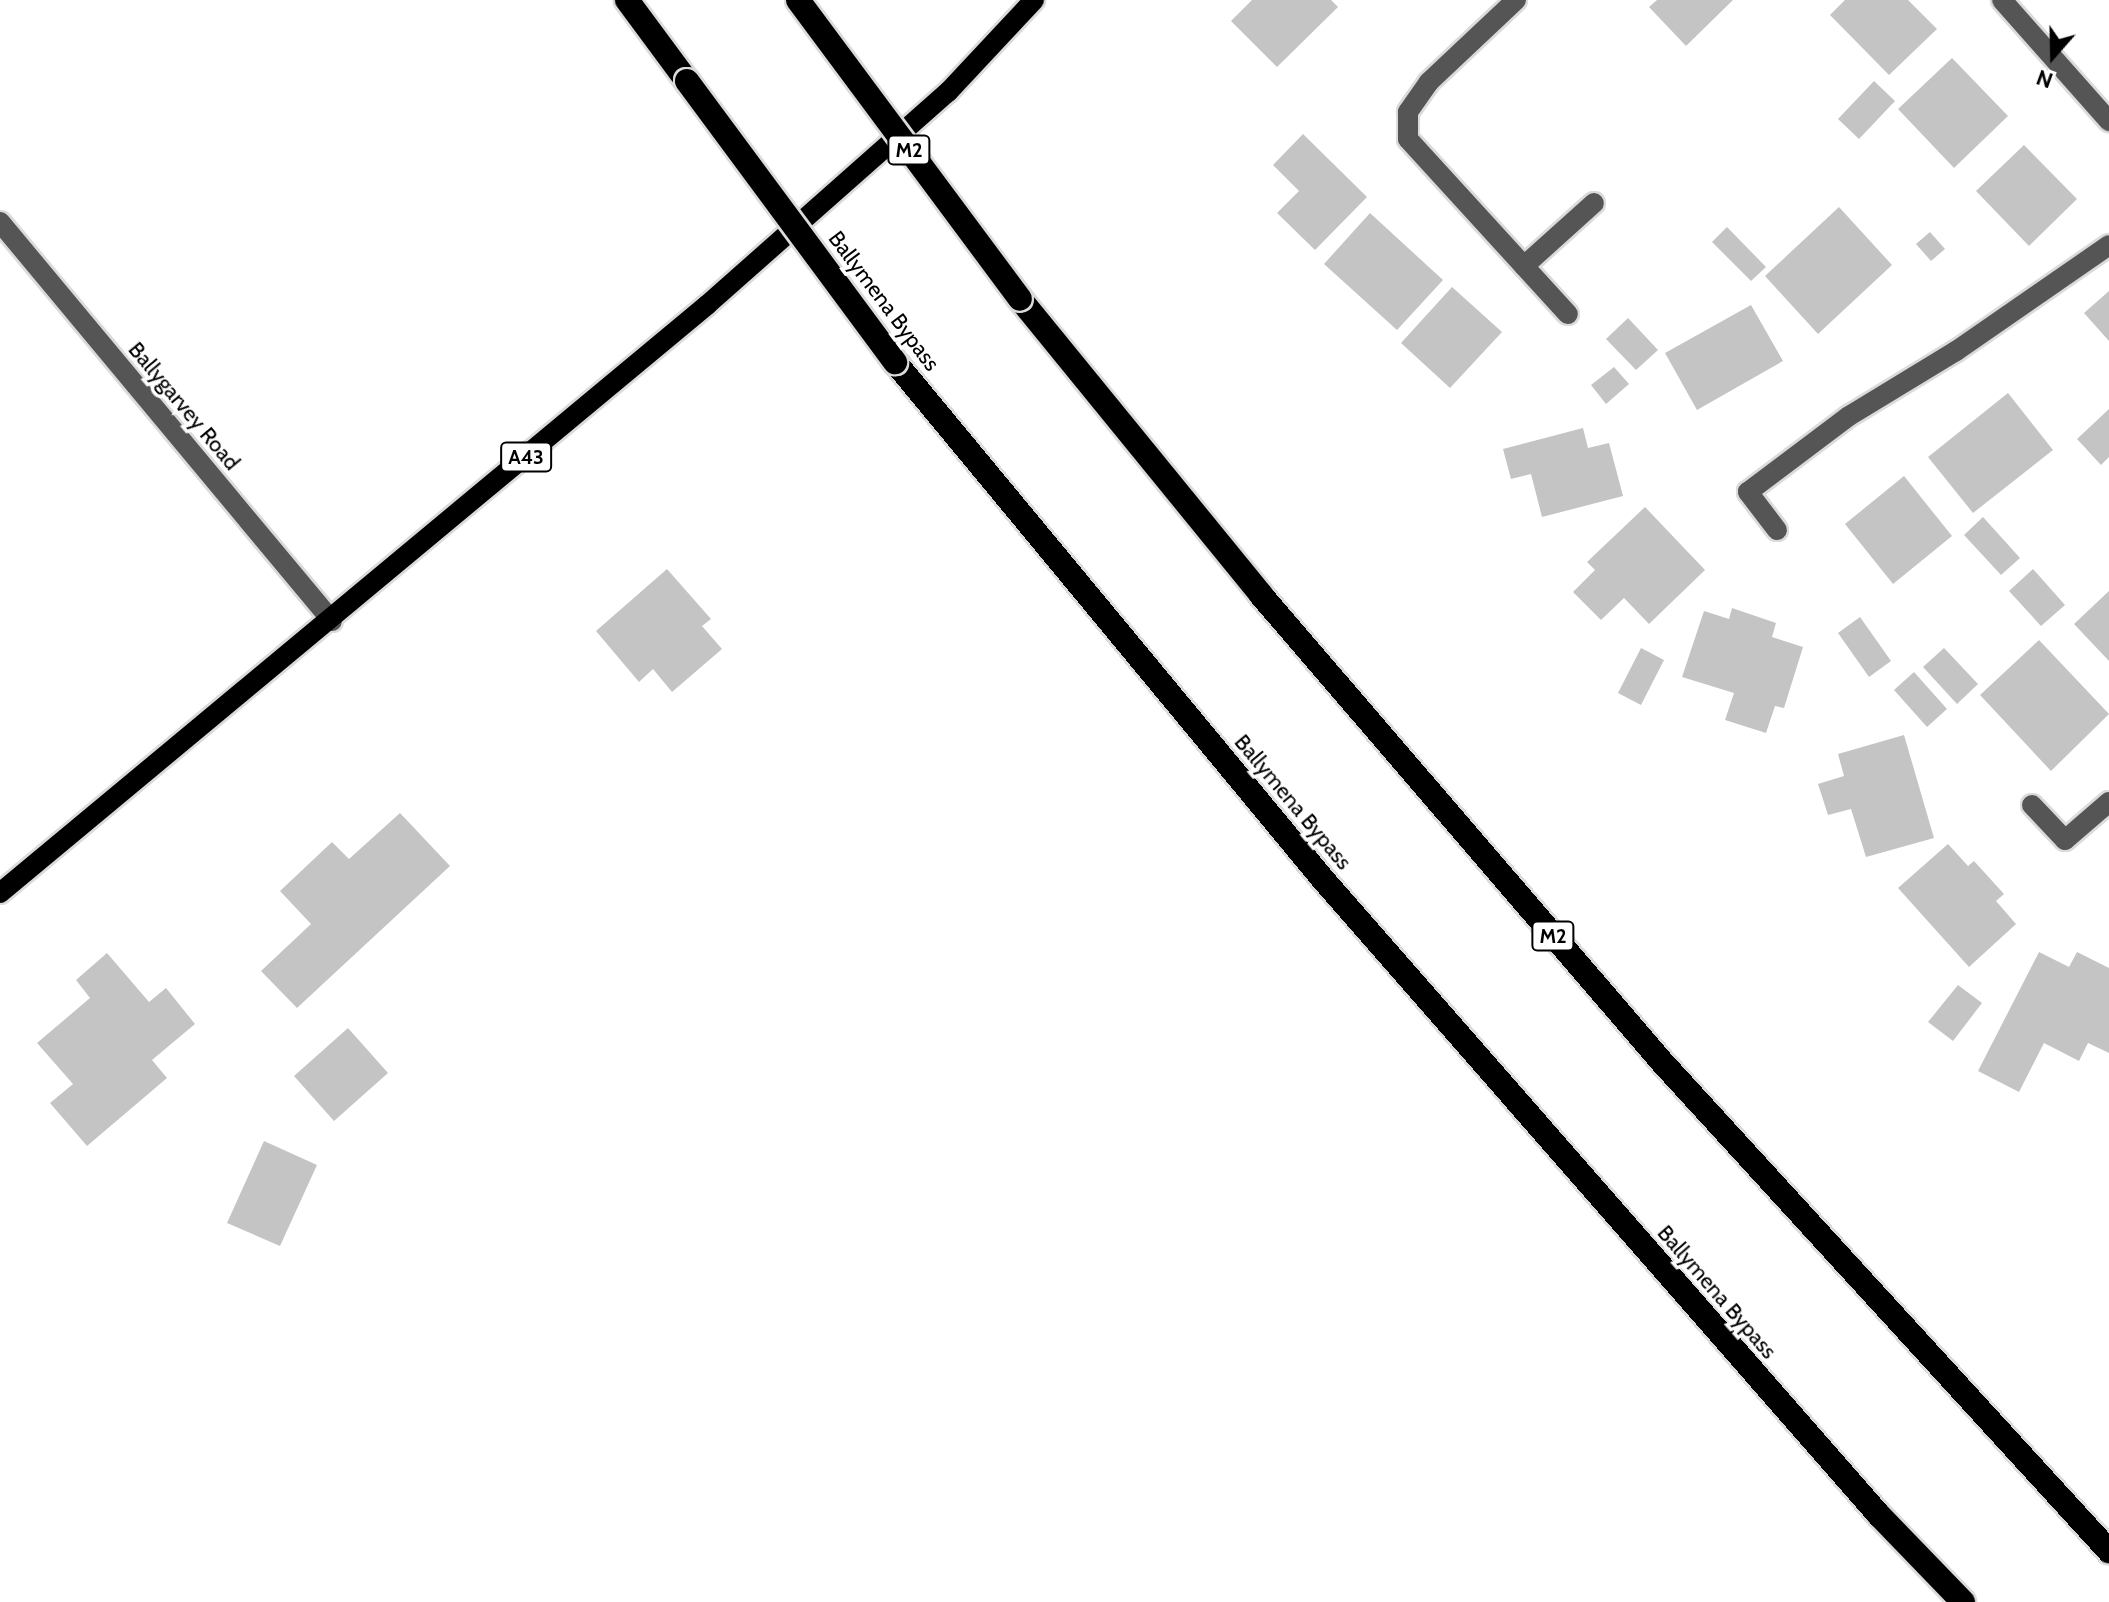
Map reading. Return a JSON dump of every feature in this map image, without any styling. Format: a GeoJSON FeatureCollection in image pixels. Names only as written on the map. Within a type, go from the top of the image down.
{"type":"FeatureCollection","features":[{"type":"Feature","properties":{"kind":"highway","name":"Ballymena Bypass"},"geometry":{"type":"LineString","coordinates":[[627,0],[895,362],[1321,877],[1796,1421],[1963,1602]]}},
{"type":"Feature","properties":{"kind":"highway","name":"M2"},"geometry":{"type":"LineString","coordinates":[[798,0],[1020,299],[1261,595],[1662,1062],[2109,1551]]}},
{"type":"Feature","properties":{"kind":"main road","name":"A43"},"geometry":{"type":"LineString","coordinates":[[0,893],[332,621],[707,305],[948,92],[1034,0]]}},
{"type":"Feature","properties":{"kind":"street"},"geometry":{"type":"LineString","coordinates":[[1516,0],[1429,82],[1408,112],[1408,139],[1568,314]]}},
{"type":"Feature","properties":{"kind":"street"},"geometry":{"type":"LineString","coordinates":[[2002,0],[2109,121]]}},
{"type":"Feature","properties":{"kind":"street"},"geometry":{"type":"LineString","coordinates":[[1524,266],[1594,203]]}},
{"type":"Feature","properties":{"kind":"street","name":"Ballygarvey Road"},"geometry":{"type":"LineString","coordinates":[[0,222],[332,621]]}},
{"type":"Feature","properties":{"kind":"street"},"geometry":{"type":"LineString","coordinates":[[1777,530],[1748,492],[1849,416],[2033,300],[2109,245]]}},
{"type":"Feature","properties":{"kind":"street"},"geometry":{"type":"LineString","coordinates":[[2032,805],[2065,840],[2109,802]]}},
{"type":"Feature","properties":{"kind":"building"},"geometry":{"type":"Polygon","coordinates":[[[1252,0],[1331,0],[1338,7],[1277,67],[1231,21],[1252,0]]]}},
{"type":"Feature","properties":{"kind":"building"},"geometry":{"type":"Polygon","coordinates":[[[1657,0],[1733,0],[1686,46],[1649,7],[1657,0]]]}},
{"type":"Feature","properties":{"kind":"building"},"geometry":{"type":"Polygon","coordinates":[[[1845,0],[1908,0],[1937,29],[1889,75],[1830,15],[1845,0]]]}},
{"type":"Feature","properties":{"kind":"building"},"geometry":{"type":"Polygon","coordinates":[[[1952,58],[2008,116],[1954,168],[1898,109],[1952,58]]]}},
{"type":"Feature","properties":{"kind":"building"},"geometry":{"type":"Polygon","coordinates":[[[1874,81],[1895,101],[1859,139],[1838,119],[1874,81]]]}},
{"type":"Feature","properties":{"kind":"building"},"geometry":{"type":"Polygon","coordinates":[[[1303,134],[1367,197],[1315,250],[1277,213],[1299,191],[1273,165],[1303,134]]]}},
{"type":"Feature","properties":{"kind":"building"},"geometry":{"type":"Polygon","coordinates":[[[2024,145],[2077,199],[2029,246],[1976,191],[2024,145]]]}},
{"type":"Feature","properties":{"kind":"building"},"geometry":{"type":"Polygon","coordinates":[[[1839,207],[1892,265],[1818,334],[1765,276],[1839,207]]]}},
{"type":"Feature","properties":{"kind":"building"},"geometry":{"type":"Polygon","coordinates":[[[1370,213],[1443,280],[1397,330],[1324,264],[1370,213]]]}},
{"type":"Feature","properties":{"kind":"building"},"geometry":{"type":"Polygon","coordinates":[[[1727,227],[1766,267],[1751,281],[1712,242],[1727,227]]]}},
{"type":"Feature","properties":{"kind":"building"},"geometry":{"type":"Polygon","coordinates":[[[1930,232],[1945,249],[1931,261],[1916,244],[1930,232]]]}},
{"type":"Feature","properties":{"kind":"building"},"geometry":{"type":"Polygon","coordinates":[[[1452,287],[1502,332],[1450,388],[1401,343],[1452,287]]]}},
{"type":"Feature","properties":{"kind":"building"},"geometry":{"type":"Polygon","coordinates":[[[2109,291],[2109,341],[2084,313],[2109,291]]]}},
{"type":"Feature","properties":{"kind":"building"},"geometry":{"type":"Polygon","coordinates":[[[1751,305],[1783,361],[1697,410],[1665,353],[1751,305]]]}},
{"type":"Feature","properties":{"kind":"building"},"geometry":{"type":"Polygon","coordinates":[[[1628,318],[1658,350],[1636,370],[1606,339],[1628,318]]]}},
{"type":"Feature","properties":{"kind":"building"},"geometry":{"type":"Polygon","coordinates":[[[1614,367],[1629,384],[1606,404],[1591,385],[1614,367]]]}},
{"type":"Feature","properties":{"kind":"building"},"geometry":{"type":"Polygon","coordinates":[[[2008,393],[2053,450],[1973,513],[1928,457],[2008,393]]]}},
{"type":"Feature","properties":{"kind":"building"},"geometry":{"type":"Polygon","coordinates":[[[2109,409],[2109,457],[2101,465],[2077,439],[2109,409]]]}},
{"type":"Feature","properties":{"kind":"building"},"geometry":{"type":"Polygon","coordinates":[[[1583,428],[1588,448],[1609,443],[1623,496],[1542,517],[1531,474],[1511,479],[1503,449],[1583,428]]]}},
{"type":"Feature","properties":{"kind":"building"},"geometry":{"type":"Polygon","coordinates":[[[1904,476],[1952,536],[1893,584],[1845,524],[1904,476]]]}},
{"type":"Feature","properties":{"kind":"building"},"geometry":{"type":"Polygon","coordinates":[[[1645,507],[1705,570],[1649,624],[1624,598],[1601,620],[1573,592],[1595,570],[1587,562],[1645,507]]]}},
{"type":"Feature","properties":{"kind":"building"},"geometry":{"type":"Polygon","coordinates":[[[1983,517],[2020,558],[2001,575],[1964,535],[1983,517]]]}},
{"type":"Feature","properties":{"kind":"building"},"geometry":{"type":"Polygon","coordinates":[[[667,569],[711,619],[702,626],[722,649],[672,692],[653,669],[639,682],[596,631],[667,569]]]}},
{"type":"Feature","properties":{"kind":"building"},"geometry":{"type":"Polygon","coordinates":[[[2033,569],[2065,605],[2041,626],[2009,591],[2033,569]]]}},
{"type":"Feature","properties":{"kind":"building"},"geometry":{"type":"Polygon","coordinates":[[[2109,591],[2109,661],[2074,624],[2109,591]]]}},
{"type":"Feature","properties":{"kind":"building"},"geometry":{"type":"Polygon","coordinates":[[[1732,608],[1776,623],[1772,637],[1803,647],[1784,708],[1775,706],[1766,733],[1725,720],[1734,693],[1682,677],[1704,611],[1729,619],[1732,608]]]}},
{"type":"Feature","properties":{"kind":"building"},"geometry":{"type":"Polygon","coordinates":[[[1860,617],[1891,661],[1869,677],[1838,633],[1860,617]]]}},
{"type":"Feature","properties":{"kind":"building"},"geometry":{"type":"Polygon","coordinates":[[[2039,640],[2109,714],[2051,771],[1980,695],[2039,640]]]}},
{"type":"Feature","properties":{"kind":"building"},"geometry":{"type":"Polygon","coordinates":[[[1641,648],[1664,660],[1641,705],[1618,693],[1641,648]]]}},
{"type":"Feature","properties":{"kind":"building"},"geometry":{"type":"Polygon","coordinates":[[[1944,648],[1978,684],[1957,704],[1923,667],[1944,648]]]}},
{"type":"Feature","properties":{"kind":"building"},"geometry":{"type":"Polygon","coordinates":[[[1914,672],[1947,709],[1927,727],[1894,690],[1914,672]]]}},
{"type":"Feature","properties":{"kind":"building"},"geometry":{"type":"Polygon","coordinates":[[[1904,735],[1934,838],[1866,857],[1851,809],[1828,815],[1818,784],[1844,776],[1838,754],[1904,735]]]}},
{"type":"Feature","properties":{"kind":"building"},"geometry":{"type":"Polygon","coordinates":[[[400,813],[450,866],[297,1008],[261,971],[311,924],[280,891],[332,842],[349,859],[400,813]]]}},
{"type":"Feature","properties":{"kind":"building"},"geometry":{"type":"Polygon","coordinates":[[[1948,844],[1968,866],[1974,861],[2004,894],[1996,901],[2016,924],[1969,967],[1898,888],[1948,844]]]}},
{"type":"Feature","properties":{"kind":"building"},"geometry":{"type":"Polygon","coordinates":[[[2039,952],[2069,967],[2077,952],[2109,968],[2109,1053],[2088,1043],[2079,1061],[2044,1043],[2019,1092],[1978,1071],[2039,952]]]}},
{"type":"Feature","properties":{"kind":"building"},"geometry":{"type":"Polygon","coordinates":[[[107,953],[149,1002],[166,988],[195,1024],[152,1060],[167,1078],[87,1146],[50,1103],[73,1084],[37,1043],[90,998],[76,980],[107,953]]]}},
{"type":"Feature","properties":{"kind":"building"},"geometry":{"type":"Polygon","coordinates":[[[1958,985],[1982,1003],[1953,1041],[1928,1022],[1958,985]]]}},
{"type":"Feature","properties":{"kind":"building"},"geometry":{"type":"Polygon","coordinates":[[[348,1028],[388,1073],[334,1121],[294,1076],[348,1028]]]}},
{"type":"Feature","properties":{"kind":"building"},"geometry":{"type":"Polygon","coordinates":[[[264,1141],[317,1165],[280,1246],[227,1223],[264,1141]]]}}]}
